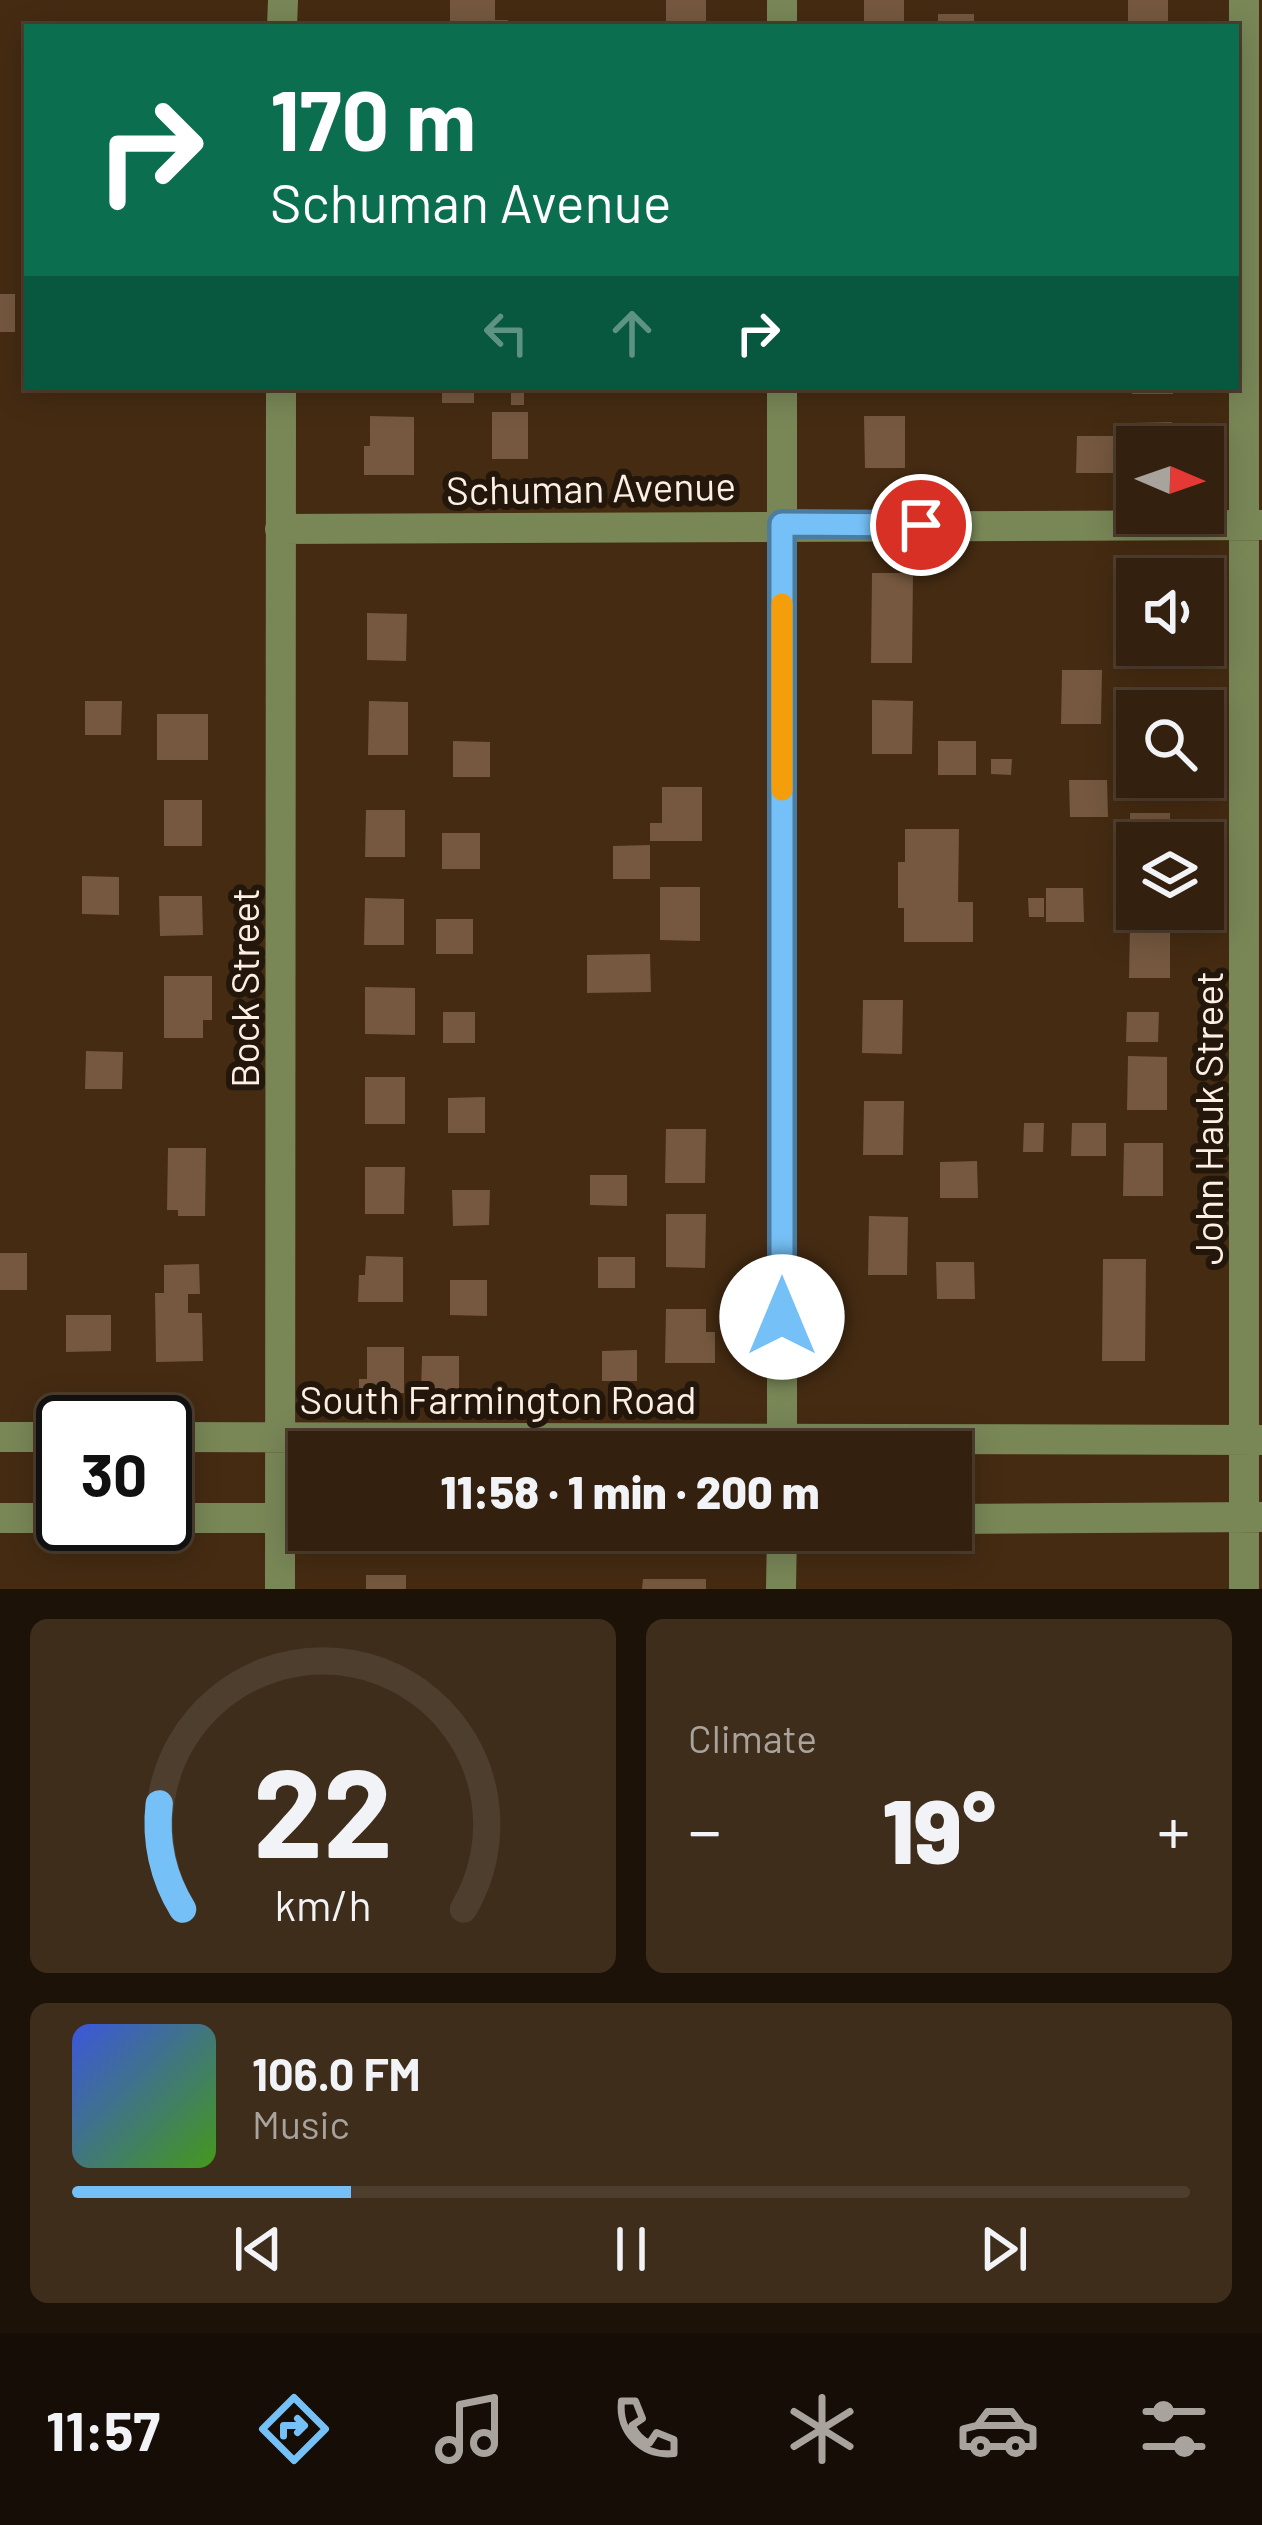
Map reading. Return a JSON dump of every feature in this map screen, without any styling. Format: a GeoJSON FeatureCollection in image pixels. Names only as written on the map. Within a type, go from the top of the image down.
{"type":"FeatureCollection","features":[{"type":"Feature","properties":{"kind":"street","name":"John Hauk Street"},"geometry":{"type":"LineString","coordinates":[[1244,0],[1254,525],[1254,1517],[1244,1589]]}},
{"type":"Feature","properties":{"kind":"street","name":"Bock Street"},"geometry":{"type":"LineString","coordinates":[[281,390],[281,1437],[288,1478]]}},
{"type":"Feature","properties":{"kind":"street"},"geometry":{"type":"LineString","coordinates":[[782,390],[782,1431]]}},
{"type":"Feature","properties":{"kind":"street","name":"Schuman Avenue"},"geometry":{"type":"LineString","coordinates":[[280,529],[1254,525]]}},
{"type":"Feature","properties":{"kind":"street"},"geometry":{"type":"LineString","coordinates":[[0,1438],[36,1437]]}},
{"type":"Feature","properties":{"kind":"street","name":"South Farmington Road"},"geometry":{"type":"LineString","coordinates":[[192,1437],[288,1437]]}},
{"type":"Feature","properties":{"kind":"street","name":"South Farmington Road"},"geometry":{"type":"LineString","coordinates":[[972,1443],[1254,1440]]}},
{"type":"Feature","properties":{"kind":"street"},"geometry":{"type":"LineString","coordinates":[[972,1519],[1254,1517]]}},
{"type":"Feature","properties":{"kind":"street"},"geometry":{"type":"LineString","coordinates":[[0,1518],[36,1518]]}},
{"type":"Feature","properties":{"kind":"street"},"geometry":{"type":"LineString","coordinates":[[192,1518],[288,1518]]}},
{"type":"Feature","properties":{"kind":"street","name":"Bock Street"},"geometry":{"type":"LineString","coordinates":[[280,1589],[288,1551]]}},
{"type":"Feature","properties":{"kind":"street"},"geometry":{"type":"LineString","coordinates":[[781,1589],[782,1551]]}},
{"type":"Feature","properties":{"kind":"building"},"geometry":{"type":"Polygon","coordinates":[[[450,0],[495,0],[495,20],[508,20],[508,24],[469,24],[450,22],[450,0]]]}},
{"type":"Feature","properties":{"kind":"building"},"geometry":{"type":"Polygon","coordinates":[[[666,0],[706,0],[706,24],[666,24],[666,0]]]}},
{"type":"Feature","properties":{"kind":"building"},"geometry":{"type":"Polygon","coordinates":[[[864,0],[904,0],[904,24],[864,24],[864,0]]]}},
{"type":"Feature","properties":{"kind":"building"},"geometry":{"type":"Polygon","coordinates":[[[1128,0],[1168,0],[1168,24],[1128,24],[1128,0]]]}},
{"type":"Feature","properties":{"kind":"building"},"geometry":{"type":"Polygon","coordinates":[[[938,14],[974,14],[974,24],[938,24],[938,14]]]}},
{"type":"Feature","properties":{"kind":"building"},"geometry":{"type":"Polygon","coordinates":[[[0,294],[15,294],[15,332],[0,332],[0,294]]]}},
{"type":"Feature","properties":{"kind":"building"},"geometry":{"type":"Polygon","coordinates":[[[442,390],[474,390],[474,403],[442,403],[442,390]]]}},
{"type":"Feature","properties":{"kind":"building"},"geometry":{"type":"Polygon","coordinates":[[[1132,390],[1173,390],[1173,394],[1132,394],[1132,390]]]}},
{"type":"Feature","properties":{"kind":"building"},"geometry":{"type":"Polygon","coordinates":[[[511,392],[524,392],[524,405],[511,405],[511,392]]]}},
{"type":"Feature","properties":{"kind":"building"},"geometry":{"type":"Polygon","coordinates":[[[492,412],[528,412],[528,459],[492,459],[492,412]]]}},
{"type":"Feature","properties":{"kind":"building"},"geometry":{"type":"Polygon","coordinates":[[[370,416],[414,417],[414,475],[364,475],[370,416]]]}},
{"type":"Feature","properties":{"kind":"building"},"geometry":{"type":"Polygon","coordinates":[[[864,416],[905,416],[905,468],[865,468],[864,416]]]}},
{"type":"Feature","properties":{"kind":"building"},"geometry":{"type":"Polygon","coordinates":[[[1172,422],[1172,426],[1131,423],[1172,422]]]}},
{"type":"Feature","properties":{"kind":"building"},"geometry":{"type":"Polygon","coordinates":[[[1077,436],[1113,436],[1113,473],[1076,473],[1077,436]]]}},
{"type":"Feature","properties":{"kind":"building"},"geometry":{"type":"Polygon","coordinates":[[[872,573],[913,573],[912,663],[871,663],[872,573]]]}},
{"type":"Feature","properties":{"kind":"building"},"geometry":{"type":"Polygon","coordinates":[[[367,613],[407,614],[406,661],[367,660],[367,613]]]}},
{"type":"Feature","properties":{"kind":"building"},"geometry":{"type":"Polygon","coordinates":[[[1062,670],[1102,670],[1101,724],[1061,724],[1062,670]]]}},
{"type":"Feature","properties":{"kind":"building"},"geometry":{"type":"Polygon","coordinates":[[[872,700],[913,701],[912,754],[872,754],[872,700]]]}},
{"type":"Feature","properties":{"kind":"building"},"geometry":{"type":"Polygon","coordinates":[[[85,701],[122,701],[121,735],[85,735],[85,701]]]}},
{"type":"Feature","properties":{"kind":"building"},"geometry":{"type":"Polygon","coordinates":[[[369,701],[408,702],[408,755],[368,755],[369,701]]]}},
{"type":"Feature","properties":{"kind":"building"},"geometry":{"type":"Polygon","coordinates":[[[157,714],[208,714],[208,760],[157,760],[157,714]]]}},
{"type":"Feature","properties":{"kind":"building"},"geometry":{"type":"Polygon","coordinates":[[[453,741],[490,742],[490,777],[453,777],[453,741]]]}},
{"type":"Feature","properties":{"kind":"building"},"geometry":{"type":"Polygon","coordinates":[[[938,741],[976,741],[976,775],[938,775],[938,741]]]}},
{"type":"Feature","properties":{"kind":"building"},"geometry":{"type":"Polygon","coordinates":[[[991,759],[1012,759],[1011,775],[991,774],[991,759]]]}},
{"type":"Feature","properties":{"kind":"building"},"geometry":{"type":"Polygon","coordinates":[[[1069,780],[1107,780],[1108,817],[1070,817],[1069,780]]]}},
{"type":"Feature","properties":{"kind":"building"},"geometry":{"type":"Polygon","coordinates":[[[662,787],[702,787],[702,841],[650,841],[650,823],[662,823],[662,787]]]}},
{"type":"Feature","properties":{"kind":"building"},"geometry":{"type":"Polygon","coordinates":[[[164,800],[202,800],[202,846],[164,846],[164,800]]]}},
{"type":"Feature","properties":{"kind":"building"},"geometry":{"type":"Polygon","coordinates":[[[366,810],[405,810],[405,857],[365,857],[366,810]]]}},
{"type":"Feature","properties":{"kind":"building"},"geometry":{"type":"Polygon","coordinates":[[[1130,813],[1170,813],[1170,822],[1130,822],[1130,813]]]}},
{"type":"Feature","properties":{"kind":"building"},"geometry":{"type":"Polygon","coordinates":[[[905,829],[959,829],[958,902],[973,902],[973,942],[904,942],[898,862],[905,862],[905,829]]]}},
{"type":"Feature","properties":{"kind":"building"},"geometry":{"type":"Polygon","coordinates":[[[442,833],[480,833],[480,869],[442,869],[442,833]]]}},
{"type":"Feature","properties":{"kind":"building"},"geometry":{"type":"Polygon","coordinates":[[[650,845],[650,879],[613,879],[613,846],[650,845]]]}},
{"type":"Feature","properties":{"kind":"building"},"geometry":{"type":"Polygon","coordinates":[[[82,876],[119,877],[119,915],[82,914],[82,876]]]}},
{"type":"Feature","properties":{"kind":"building"},"geometry":{"type":"Polygon","coordinates":[[[660,887],[700,887],[700,941],[660,940],[660,887]]]}},
{"type":"Feature","properties":{"kind":"building"},"geometry":{"type":"Polygon","coordinates":[[[1046,888],[1083,888],[1084,922],[1046,922],[1046,888]]]}},
{"type":"Feature","properties":{"kind":"building"},"geometry":{"type":"Polygon","coordinates":[[[159,896],[202,896],[203,935],[160,936],[159,896]]]}},
{"type":"Feature","properties":{"kind":"building"},"geometry":{"type":"Polygon","coordinates":[[[365,898],[404,899],[404,945],[364,945],[365,898]]]}},
{"type":"Feature","properties":{"kind":"building"},"geometry":{"type":"Polygon","coordinates":[[[1028,898],[1044,898],[1044,917],[1029,917],[1028,898]]]}},
{"type":"Feature","properties":{"kind":"building"},"geometry":{"type":"Polygon","coordinates":[[[436,919],[473,919],[473,954],[436,954],[436,919]]]}},
{"type":"Feature","properties":{"kind":"building"},"geometry":{"type":"Polygon","coordinates":[[[1130,930],[1170,930],[1170,978],[1129,978],[1130,930]]]}},
{"type":"Feature","properties":{"kind":"building"},"geometry":{"type":"Polygon","coordinates":[[[650,954],[651,992],[587,993],[587,955],[650,954]]]}},
{"type":"Feature","properties":{"kind":"building"},"geometry":{"type":"Polygon","coordinates":[[[164,976],[212,976],[212,1020],[203,1020],[203,1038],[164,1038],[164,976]]]}},
{"type":"Feature","properties":{"kind":"building"},"geometry":{"type":"Polygon","coordinates":[[[365,987],[415,988],[415,1035],[365,1034],[365,987]]]}},
{"type":"Feature","properties":{"kind":"building"},"geometry":{"type":"Polygon","coordinates":[[[863,1000],[903,1000],[902,1054],[862,1053],[863,1000]]]}},
{"type":"Feature","properties":{"kind":"building"},"geometry":{"type":"Polygon","coordinates":[[[443,1012],[475,1012],[475,1043],[443,1043],[443,1012]]]}},
{"type":"Feature","properties":{"kind":"building"},"geometry":{"type":"Polygon","coordinates":[[[1127,1012],[1159,1012],[1158,1042],[1126,1042],[1127,1012]]]}},
{"type":"Feature","properties":{"kind":"building"},"geometry":{"type":"Polygon","coordinates":[[[86,1051],[123,1052],[122,1089],[85,1089],[86,1051]]]}},
{"type":"Feature","properties":{"kind":"building"},"geometry":{"type":"Polygon","coordinates":[[[1128,1056],[1167,1057],[1167,1110],[1127,1110],[1128,1056]]]}},
{"type":"Feature","properties":{"kind":"building"},"geometry":{"type":"Polygon","coordinates":[[[365,1077],[405,1077],[405,1124],[365,1124],[365,1077]]]}},
{"type":"Feature","properties":{"kind":"building"},"geometry":{"type":"Polygon","coordinates":[[[485,1097],[485,1133],[448,1133],[448,1098],[485,1097]]]}},
{"type":"Feature","properties":{"kind":"building"},"geometry":{"type":"Polygon","coordinates":[[[864,1101],[904,1101],[903,1155],[863,1155],[864,1101]]]}},
{"type":"Feature","properties":{"kind":"building"},"geometry":{"type":"Polygon","coordinates":[[[1024,1123],[1044,1123],[1043,1152],[1023,1152],[1024,1123]]]}},
{"type":"Feature","properties":{"kind":"building"},"geometry":{"type":"Polygon","coordinates":[[[1072,1123],[1106,1123],[1106,1156],[1071,1156],[1072,1123]]]}},
{"type":"Feature","properties":{"kind":"building"},"geometry":{"type":"Polygon","coordinates":[[[666,1129],[706,1129],[705,1183],[665,1183],[666,1129]]]}},
{"type":"Feature","properties":{"kind":"building"},"geometry":{"type":"Polygon","coordinates":[[[1124,1143],[1163,1143],[1163,1196],[1123,1196],[1124,1143]]]}},
{"type":"Feature","properties":{"kind":"building"},"geometry":{"type":"Polygon","coordinates":[[[168,1148],[206,1148],[205,1216],[178,1216],[178,1210],[167,1210],[168,1148]]]}},
{"type":"Feature","properties":{"kind":"building"},"geometry":{"type":"Polygon","coordinates":[[[977,1161],[978,1198],[940,1198],[940,1162],[977,1161]]]}},
{"type":"Feature","properties":{"kind":"building"},"geometry":{"type":"Polygon","coordinates":[[[365,1167],[405,1167],[404,1214],[365,1214],[365,1167]]]}},
{"type":"Feature","properties":{"kind":"building"},"geometry":{"type":"Polygon","coordinates":[[[590,1175],[627,1175],[627,1206],[590,1205],[590,1175]]]}},
{"type":"Feature","properties":{"kind":"building"},"geometry":{"type":"Polygon","coordinates":[[[452,1190],[490,1190],[489,1225],[453,1226],[452,1190]]]}},
{"type":"Feature","properties":{"kind":"building"},"geometry":{"type":"Polygon","coordinates":[[[666,1214],[706,1214],[705,1268],[666,1267],[666,1214]]]}},
{"type":"Feature","properties":{"kind":"building"},"geometry":{"type":"Polygon","coordinates":[[[869,1216],[908,1217],[907,1275],[868,1275],[869,1216]]]}},
{"type":"Feature","properties":{"kind":"building"},"geometry":{"type":"Polygon","coordinates":[[[0,1253],[27,1253],[27,1290],[0,1290],[0,1253]]]}},
{"type":"Feature","properties":{"kind":"building"},"geometry":{"type":"Polygon","coordinates":[[[366,1256],[403,1257],[403,1302],[358,1302],[359,1275],[365,1275],[366,1256]]]}},
{"type":"Feature","properties":{"kind":"building"},"geometry":{"type":"Polygon","coordinates":[[[598,1257],[635,1257],[635,1288],[598,1288],[598,1257]]]}},
{"type":"Feature","properties":{"kind":"building"},"geometry":{"type":"Polygon","coordinates":[[[1103,1259],[1146,1259],[1145,1361],[1102,1361],[1103,1259]]]}},
{"type":"Feature","properties":{"kind":"building"},"geometry":{"type":"Polygon","coordinates":[[[936,1262],[974,1262],[975,1299],[937,1299],[936,1262]]]}},
{"type":"Feature","properties":{"kind":"building"},"geometry":{"type":"Polygon","coordinates":[[[199,1264],[200,1294],[188,1294],[188,1313],[202,1313],[203,1361],[156,1362],[155,1293],[164,1293],[164,1265],[199,1264]]]}},
{"type":"Feature","properties":{"kind":"building"},"geometry":{"type":"Polygon","coordinates":[[[450,1280],[487,1280],[487,1316],[450,1315],[450,1280]]]}},
{"type":"Feature","properties":{"kind":"building"},"geometry":{"type":"Polygon","coordinates":[[[666,1309],[706,1309],[706,1332],[715,1332],[715,1363],[665,1363],[666,1309]]]}},
{"type":"Feature","properties":{"kind":"building"},"geometry":{"type":"Polygon","coordinates":[[[66,1315],[111,1315],[111,1351],[66,1352],[66,1315]]]}},
{"type":"Feature","properties":{"kind":"building"},"geometry":{"type":"Polygon","coordinates":[[[367,1347],[404,1347],[404,1393],[359,1393],[359,1379],[367,1379],[367,1347]]]}},
{"type":"Feature","properties":{"kind":"building"},"geometry":{"type":"Polygon","coordinates":[[[637,1350],[637,1381],[602,1381],[602,1351],[637,1350]]]}},
{"type":"Feature","properties":{"kind":"building"},"geometry":{"type":"Polygon","coordinates":[[[422,1356],[459,1356],[459,1391],[421,1391],[422,1356]]]}},
{"type":"Feature","properties":{"kind":"building"},"geometry":{"type":"Polygon","coordinates":[[[366,1575],[406,1575],[406,1589],[366,1589],[366,1575]]]}},
{"type":"Feature","properties":{"kind":"building"},"geometry":{"type":"Polygon","coordinates":[[[643,1579],[706,1579],[706,1589],[642,1589],[643,1579]]]}},
{"type":"Feature","properties":{"kind":"slow traffic"},"geometry":{"type":"LineString","coordinates":[[782,604],[782,790]]}},
{"type":"Feature","properties":{"kind":"route"},"geometry":{"type":"LineString","coordinates":[[782,1317],[782,524],[921,525]]}}]}
